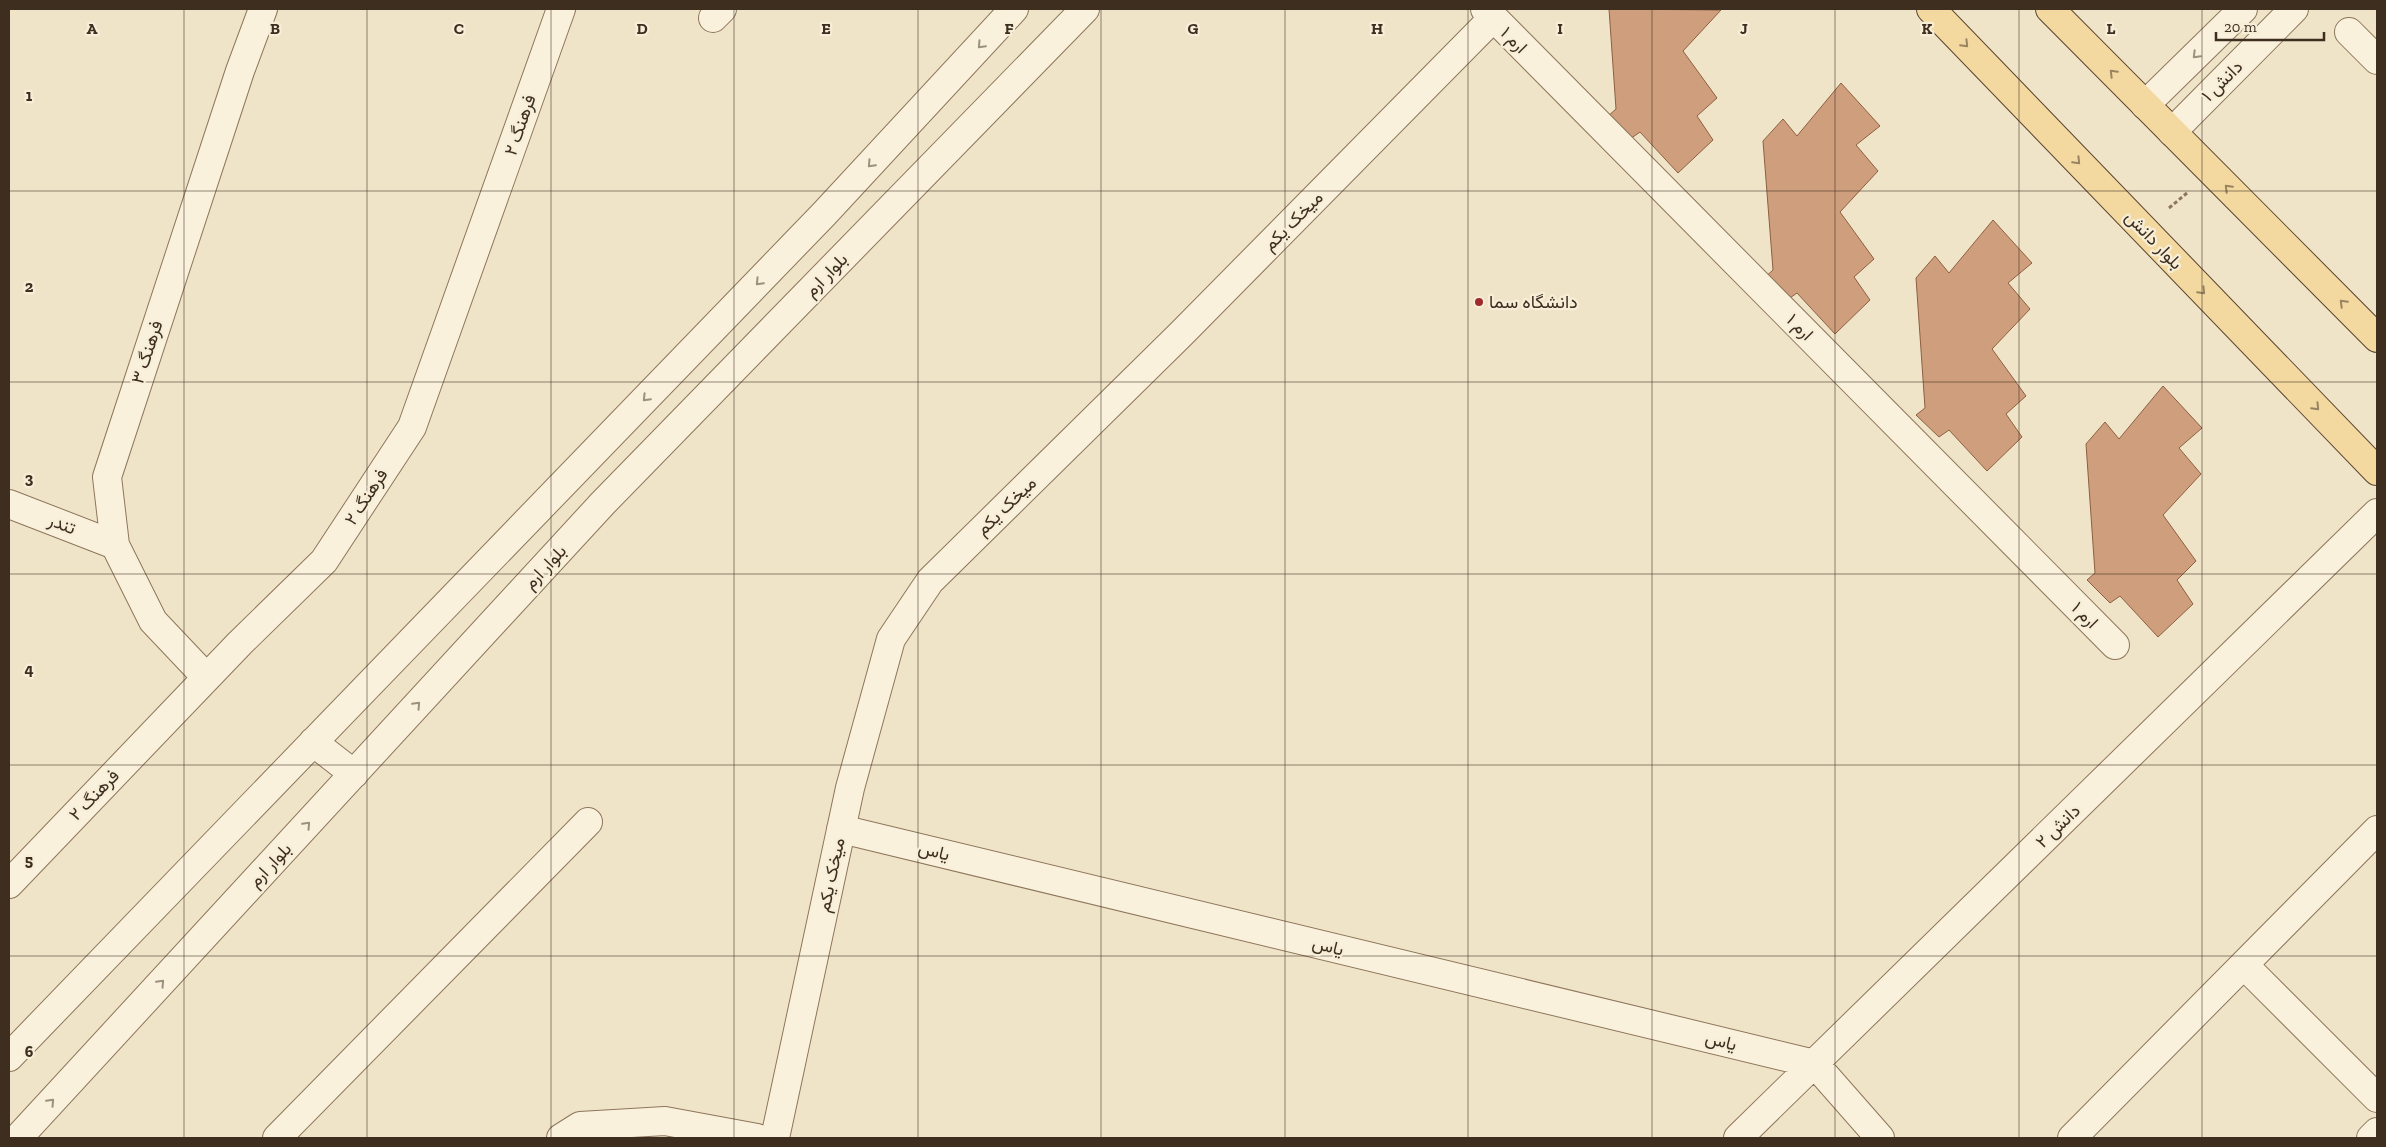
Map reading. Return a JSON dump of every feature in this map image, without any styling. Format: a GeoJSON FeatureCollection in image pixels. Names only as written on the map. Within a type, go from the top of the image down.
{"type":"FeatureCollection","features":[{"type":"Feature","properties":{"kind":"main road","name":"بلوار دانش"},"geometry":{"type":"LineString","coordinates":[[1931,9],[2377,471]]}},
{"type":"Feature","properties":{"kind":"main road"},"geometry":{"type":"LineString","coordinates":[[2050,9],[2377,338]]}},
{"type":"Feature","properties":{"kind":"street","name":"فرهنگ ۲"},"geometry":{"type":"LineString","coordinates":[[9,884],[206,677],[324,561],[412,427],[561,9]]}},
{"type":"Feature","properties":{"kind":"street"},"geometry":{"type":"LineString","coordinates":[[9,1058],[818,221],[1014,9]]}},
{"type":"Feature","properties":{"kind":"street","name":"بلوار ارم"},"geometry":{"type":"LineString","coordinates":[[18,1138],[603,504],[1085,9]]}},
{"type":"Feature","properties":{"kind":"street","name":"دانش ۱"},"geometry":{"type":"LineString","coordinates":[[2145,105],[2243,9]]}},
{"type":"Feature","properties":{"kind":"street","name":"دانش ۱"},"geometry":{"type":"LineString","coordinates":[[2172,132],[2294,9]]}},
{"type":"Feature","properties":{"kind":"street","name":"فرهنگ ۳"},"geometry":{"type":"LineString","coordinates":[[206,677],[153,621],[115,545],[107,477],[240,71],[258,10]]}},
{"type":"Feature","properties":{"kind":"street","name":"ارم ۱"},"geometry":{"type":"LineString","coordinates":[[1489,13],[2115,645]]}},
{"type":"Feature","properties":{"kind":"street","name":"میخک یکم"},"geometry":{"type":"LineString","coordinates":[[775,1138],[850,788],[891,639],[930,581],[1181,334],[1489,13]]}},
{"type":"Feature","properties":{"kind":"street"},"geometry":{"type":"LineString","coordinates":[[2349,32],[2377,60]]}},
{"type":"Feature","properties":{"kind":"street","name":"تندر"},"geometry":{"type":"LineString","coordinates":[[9,504],[115,545]]}},
{"type":"Feature","properties":{"kind":"street","name":"دانش ۲"},"geometry":{"type":"LineString","coordinates":[[1738,1138],[2377,513]]}},
{"type":"Feature","properties":{"kind":"street"},"geometry":{"type":"LineString","coordinates":[[313,742],[354,774]]}},
{"type":"Feature","properties":{"kind":"street"},"geometry":{"type":"LineString","coordinates":[[278,1138],[588,822]]}},
{"type":"Feature","properties":{"kind":"street","name":"یاس"},"geometry":{"type":"LineString","coordinates":[[841,829],[1815,1064]]}},
{"type":"Feature","properties":{"kind":"street"},"geometry":{"type":"LineString","coordinates":[[2072,1138],[2377,830]]}},
{"type":"Feature","properties":{"kind":"street"},"geometry":{"type":"LineString","coordinates":[[2244,965],[2377,1098]]}},
{"type":"Feature","properties":{"kind":"street"},"geometry":{"type":"LineString","coordinates":[[1815,1064],[1880,1138]]}},
{"type":"Feature","properties":{"kind":"street"},"geometry":{"type":"LineString","coordinates":[[561,1138],[580,1126],[665,1121],[757,1138]]}},
{"type":"Feature","properties":{"kind":"street"},"geometry":{"type":"LineString","coordinates":[[2370,1138],[2377,1132]]}},
{"type":"Feature","properties":{"kind":"path"},"geometry":{"type":"LineString","coordinates":[[2143,230],[2212,172]]}},
{"type":"Feature","properties":{"kind":"building"},"geometry":{"type":"Polygon","coordinates":[[[1609,9],[1721,10],[1683,51],[1717,98],[1697,116],[1713,140],[1678,173],[1640,132],[1630,139],[1607,117],[1616,109],[1609,9]]]}},
{"type":"Feature","properties":{"kind":"building"},"geometry":{"type":"Polygon","coordinates":[[[1841,83],[1880,126],[1856,145],[1878,171],[1840,212],[1874,259],[1854,277],[1870,300],[1835,334],[1797,293],[1787,300],[1764,278],[1773,270],[1763,141],[1783,119],[1797,136],[1841,83]]]}},
{"type":"Feature","properties":{"kind":"building"},"geometry":{"type":"Polygon","coordinates":[[[1993,220],[2032,263],[2008,283],[2030,309],[1992,349],[2026,396],[2006,414],[2022,437],[1987,471],[1949,430],[1939,437],[1916,415],[1925,408],[1916,278],[1935,256],[1949,273],[1993,220]]]}},
{"type":"Feature","properties":{"kind":"building"},"geometry":{"type":"Polygon","coordinates":[[[2163,386],[2202,428],[2179,448],[2201,474],[2163,515],[2196,561],[2177,580],[2193,604],[2158,637],[2120,596],[2110,603],[2087,580],[2095,573],[2086,444],[2105,422],[2119,439],[2163,386]]]}},
{"type":"Feature","properties":{"kind":"place","name":"دانشگاه سما"},"geometry":{"type":"Point","coordinates":[1479,302]}}]}
